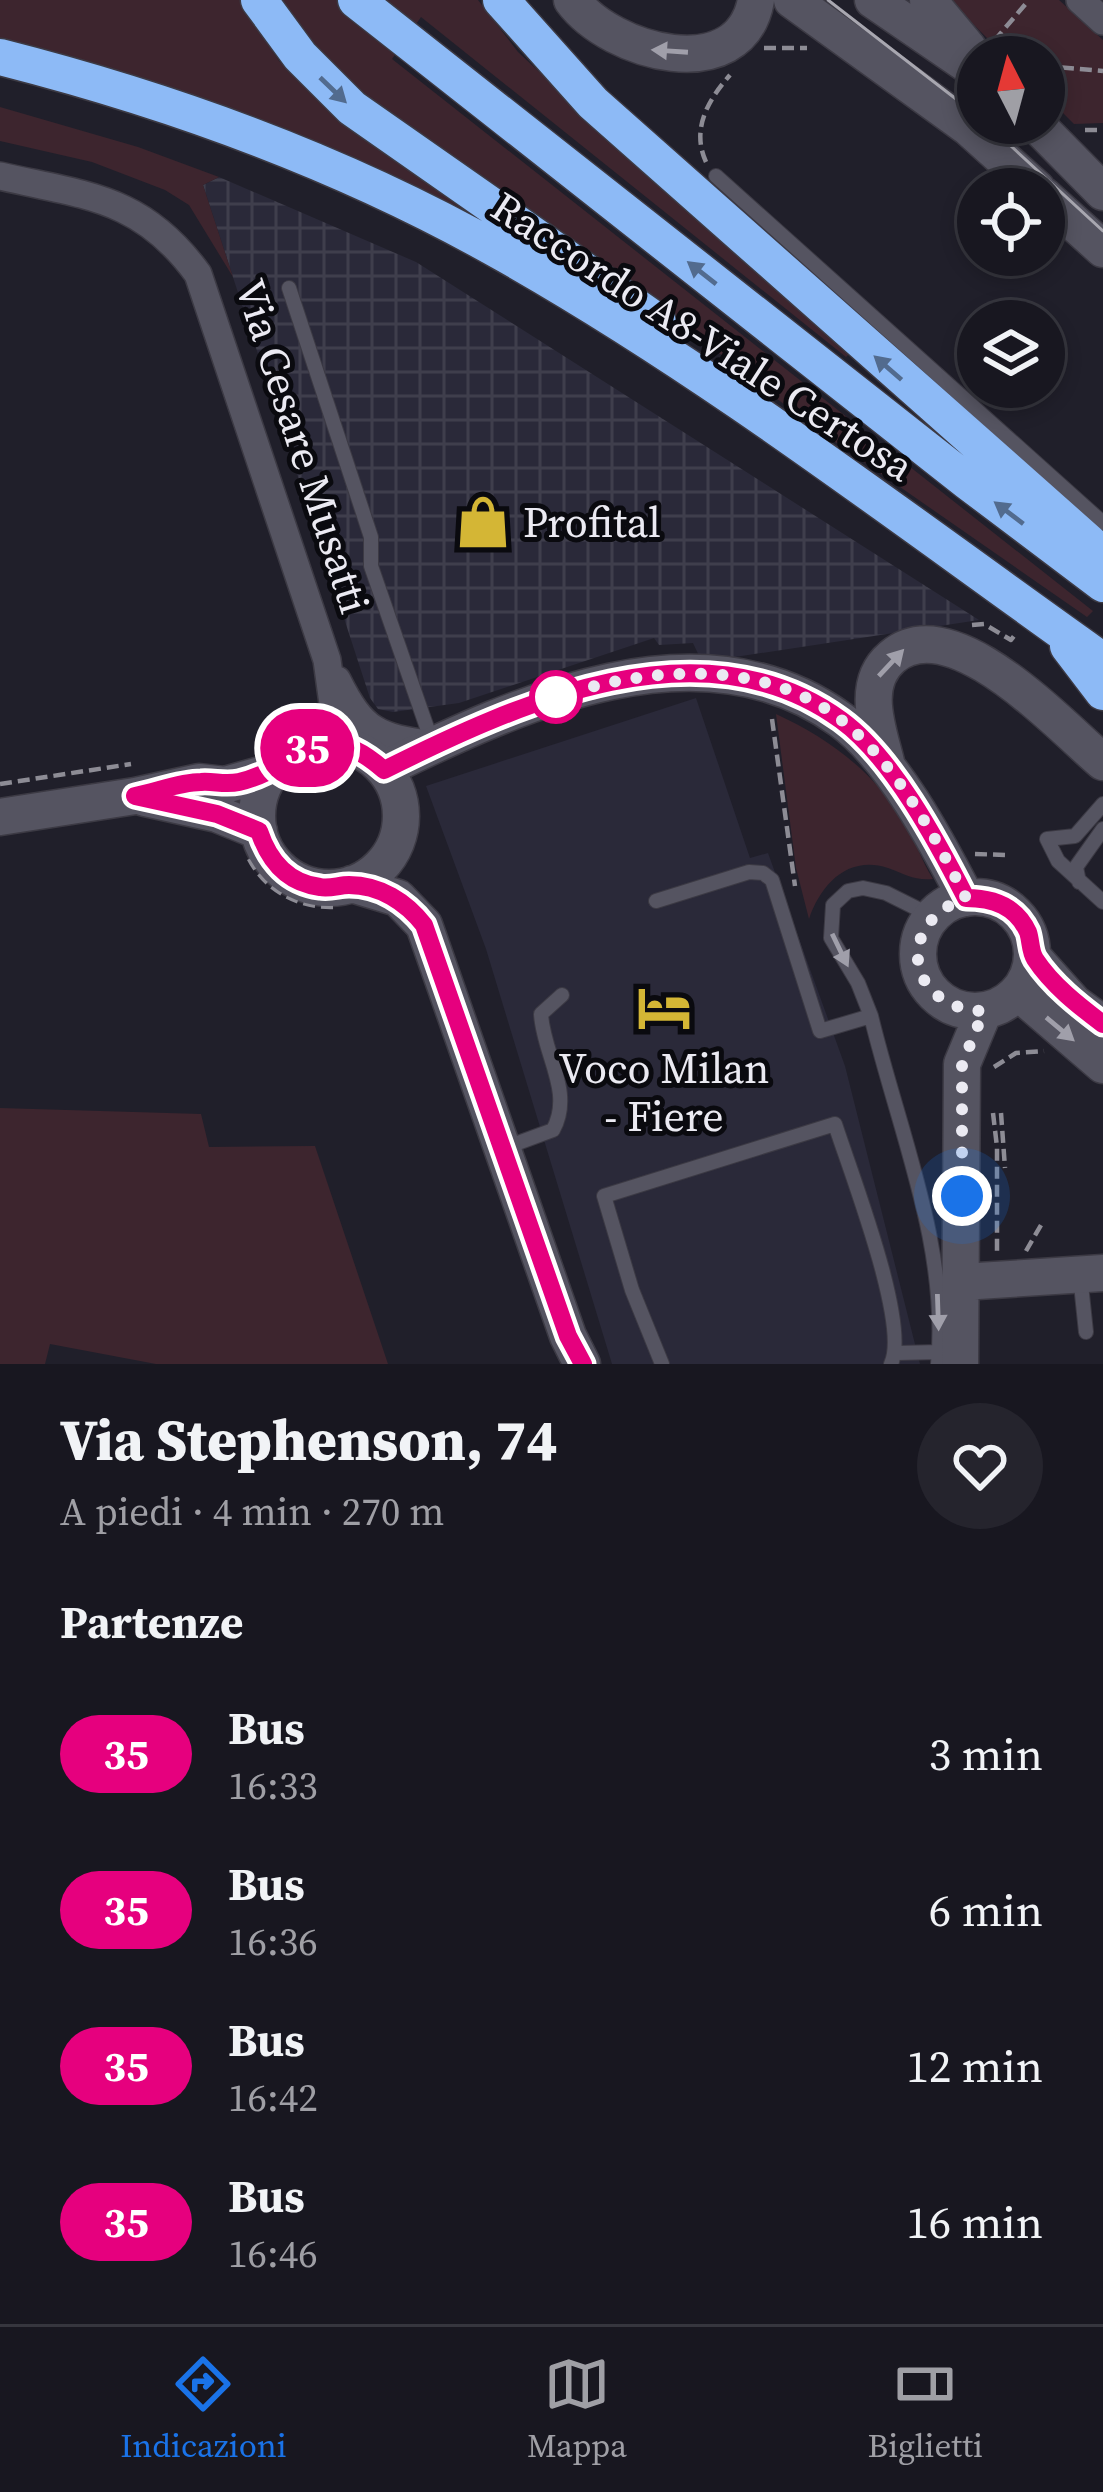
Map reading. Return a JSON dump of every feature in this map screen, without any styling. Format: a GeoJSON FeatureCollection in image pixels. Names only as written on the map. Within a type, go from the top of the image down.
{"type":"FeatureCollection","features":[{"type":"Feature","properties":{"kind":"highway"},"geometry":{"type":"LineString","coordinates":[[259,0],[300,56],[369,121],[741,382],[908,507],[1006,593]]}},
{"type":"Feature","properties":{"kind":"highway","name":"Raccordo A8-Viale Certosa"},"geometry":{"type":"LineString","coordinates":[[356,0],[1103,584]]}},
{"type":"Feature","properties":{"kind":"highway"},"geometry":{"type":"LineString","coordinates":[[501,0],[593,104],[1103,556]]}},
{"type":"Feature","properties":{"kind":"highway","name":"Raccordo A8-Viale Certosa"},"geometry":{"type":"LineString","coordinates":[[0,57],[134,94],[226,126],[379,189],[476,238],[739,403],[1006,593]]}},
{"type":"Feature","properties":{"kind":"highway"},"geometry":{"type":"LineString","coordinates":[[0,80],[112,111],[258,163],[451,251],[574,321],[879,523],[1006,593],[1103,661]]}},
{"type":"Feature","properties":{"kind":"highway"},"geometry":{"type":"LineString","coordinates":[[1051,624],[1103,692]]}},
{"type":"Feature","properties":{"kind":"street"},"geometry":{"type":"LineString","coordinates":[[572,0],[612,35],[632,45],[701,52],[732,42],[748,25],[756,0]]}},
{"type":"Feature","properties":{"kind":"street"},"geometry":{"type":"LineString","coordinates":[[792,0],[969,128],[1013,168]]}},
{"type":"Feature","properties":{"kind":"street"},"geometry":{"type":"LineString","coordinates":[[873,0],[957,58]]}},
{"type":"Feature","properties":{"kind":"street"},"geometry":{"type":"LineString","coordinates":[[928,0],[958,36]]}},
{"type":"Feature","properties":{"kind":"street"},"geometry":{"type":"LineString","coordinates":[[1080,0],[1103,21]]}},
{"type":"Feature","properties":{"kind":"street"},"geometry":{"type":"LineString","coordinates":[[1056,144],[1103,192]]}},
{"type":"Feature","properties":{"kind":"street","name":"Via Cesare Musatti"},"geometry":{"type":"LineString","coordinates":[[0,176],[94,197],[140,215],[158,227],[198,274],[327,660],[364,724],[391,739],[434,745]]}},
{"type":"Feature","properties":{"kind":"street"},"geometry":{"type":"LineString","coordinates":[[1065,215],[1103,249]]}},
{"type":"Feature","properties":{"kind":"street"},"geometry":{"type":"LineString","coordinates":[[889,772],[872,699],[877,679],[886,661],[904,648],[933,644],[986,663],[1103,762]]}},
{"type":"Feature","properties":{"kind":"street","name":"Via Cesare Musatti"},"geometry":{"type":"LineString","coordinates":[[315,745],[334,711],[327,660]]}},
{"type":"Feature","properties":{"kind":"street"},"geometry":{"type":"LineString","coordinates":[[384,770],[508,714],[619,679],[659,673],[739,677],[773,686],[842,721],[889,772],[948,861],[966,898]]}},
{"type":"Feature","properties":{"kind":"street"},"geometry":{"type":"LineString","coordinates":[[253,843],[260,793],[271,772],[291,754],[315,745],[365,753],[384,770],[396,790],[399,836],[389,857],[345,896]]}},
{"type":"Feature","properties":{"kind":"street"},"geometry":{"type":"LineString","coordinates":[[0,817],[200,782],[225,784],[271,772]]}},
{"type":"Feature","properties":{"kind":"street"},"geometry":{"type":"LineString","coordinates":[[135,796],[217,814],[297,881],[345,896],[398,898],[424,925],[568,1336],[583,1364]]}},
{"type":"Feature","properties":{"kind":"street"},"geometry":{"type":"LineString","coordinates":[[966,898],[1005,905],[1030,936],[1028,975],[1018,992],[984,1011],[945,1003],[930,990],[917,953],[932,916],[966,898]]}},
{"type":"Feature","properties":{"kind":"street"},"geometry":{"type":"LineString","coordinates":[[1032,956],[1074,1003],[1103,1024]]}},
{"type":"Feature","properties":{"kind":"street"},"geometry":{"type":"LineString","coordinates":[[1018,992],[1103,1065]]}},
{"type":"Feature","properties":{"kind":"street"},"geometry":{"type":"LineString","coordinates":[[946,1360],[962,1282],[962,1064],[984,1011]]}},
{"type":"Feature","properties":{"kind":"street"},"geometry":{"type":"LineString","coordinates":[[962,1282],[1091,1274]]}},
{"type":"Feature","properties":{"kind":"lane"},"geometry":{"type":"LineString","coordinates":[[716,176],[1103,523]]}},
{"type":"Feature","properties":{"kind":"lane"},"geometry":{"type":"LineString","coordinates":[[289,289],[371,537],[371,566],[434,745]]}},
{"type":"Feature","properties":{"kind":"lane"},"geometry":{"type":"LineString","coordinates":[[1103,804],[1076,836],[1047,839],[1058,861],[1103,902]]}},
{"type":"Feature","properties":{"kind":"lane"},"geometry":{"type":"LineString","coordinates":[[1079,882],[1076,866],[1103,830]]}},
{"type":"Feature","properties":{"kind":"lane"},"geometry":{"type":"LineString","coordinates":[[656,901],[749,872],[763,873],[772,880],[820,1031],[871,1016]]}},
{"type":"Feature","properties":{"kind":"lane"},"geometry":{"type":"LineString","coordinates":[[662,1364],[632,1290],[604,1196],[835,1124],[894,1315],[894,1358],[946,1360],[930,1241],[871,1016],[858,982],[831,938],[833,905],[848,891],[863,888],[886,893],[932,916]]}},
{"type":"Feature","properties":{"kind":"lane"},"geometry":{"type":"LineString","coordinates":[[502,1149],[543,1136],[553,1130],[561,1115],[563,1097],[541,1014],[562,995]]}},
{"type":"Feature","properties":{"kind":"lane"},"geometry":{"type":"LineString","coordinates":[[1087,1332],[1091,1274]]}},
{"type":"Feature","properties":{"kind":"path"},"geometry":{"type":"LineString","coordinates":[[999,36],[1029,0]]}},
{"type":"Feature","properties":{"kind":"path"},"geometry":{"type":"LineString","coordinates":[[1065,67],[1103,71]]}},
{"type":"Feature","properties":{"kind":"path"},"geometry":{"type":"LineString","coordinates":[[716,176],[702,153],[702,117],[736,69]]}},
{"type":"Feature","properties":{"kind":"path"},"geometry":{"type":"LineString","coordinates":[[1079,130],[1103,130]]}},
{"type":"Feature","properties":{"kind":"path"},"geometry":{"type":"LineString","coordinates":[[771,707],[798,900]]}},
{"type":"Feature","properties":{"kind":"path"},"geometry":{"type":"LineString","coordinates":[[253,843],[255,870],[280,894],[307,904],[345,896]]}},
{"type":"Feature","properties":{"kind":"path"},"geometry":{"type":"LineString","coordinates":[[970,854],[1007,855]]}},
{"type":"Feature","properties":{"kind":"path"},"geometry":{"type":"LineString","coordinates":[[990,1077],[999,1060],[1052,1046]]}},
{"type":"Feature","properties":{"kind":"path"},"geometry":{"type":"LineString","coordinates":[[992,1108],[1000,1261]]}},
{"type":"Feature","properties":{"kind":"path"},"geometry":{"type":"LineString","coordinates":[[1000,1113],[1005,1168]]}},
{"type":"Feature","properties":{"kind":"path"},"geometry":{"type":"LineString","coordinates":[[1018,1266],[1040,1225]]}},
{"type":"Feature","properties":{"kind":"shaded area"},"geometry":{"type":"Polygon","coordinates":[[[0,0],[240,0],[279,61],[322,102],[503,232],[0,45],[0,0]]]}},
{"type":"Feature","properties":{"kind":"shaded area"},"geometry":{"type":"Polygon","coordinates":[[[270,0],[478,0],[518,52],[579,109],[853,350],[846,357],[421,17],[392,59],[1093,611],[1087,617],[808,423],[650,299],[404,136],[270,0]]]}},
{"type":"Feature","properties":{"kind":"shaded area"},"geometry":{"type":"Polygon","coordinates":[[[949,0],[1059,0],[1103,40],[1103,123],[1074,124],[1065,115],[1065,36],[985,36],[949,0]]]}},
{"type":"Feature","properties":{"kind":"shaded area"},"geometry":{"type":"Polygon","coordinates":[[[0,107],[138,147],[219,177],[203,185],[233,277],[189,205],[165,190],[92,162],[0,141],[0,107]]]}},
{"type":"Feature","properties":{"kind":"shaded area"},"geometry":{"type":"Polygon","coordinates":[[[219,177],[416,262],[979,620],[702,662],[693,643],[659,645],[654,638],[459,703],[393,712],[378,709],[370,698],[203,185],[219,177]]]}},
{"type":"Feature","properties":{"kind":"shaded area"},"geometry":{"type":"Polygon","coordinates":[[[696,698],[750,858],[768,853],[845,1066],[920,1364],[612,1364],[486,949],[426,786],[696,698]]]}},
{"type":"Feature","properties":{"kind":"shaded area"},"geometry":{"type":"Polygon","coordinates":[[[776,714],[831,745],[864,772],[904,821],[933,879],[874,865],[849,869],[821,894],[809,919],[796,868],[776,714]]]}},
{"type":"Feature","properties":{"kind":"shaded area"},"geometry":{"type":"Polygon","coordinates":[[[0,1108],[201,1114],[209,1147],[315,1146],[388,1364],[156,1364],[50,1344],[45,1364],[0,1364],[0,1108]]]}},
{"type":"Feature","properties":{"kind":"tram line"},"geometry":{"type":"LineString","coordinates":[[828,0],[957,100]]}},
{"type":"Feature","properties":{"kind":"tram line"},"geometry":{"type":"LineString","coordinates":[[1009,144],[1103,231]]}},
{"type":"Feature","properties":{"kind":"bus line","name":"35"},"geometry":{"type":"LineString","coordinates":[[583,1364],[568,1336],[424,925],[411,908],[398,898],[352,884],[324,888],[297,881],[275,864],[259,831],[217,814],[135,796],[200,782],[243,781],[271,772],[291,754],[315,745],[365,753],[384,770],[462,733],[579,688],[659,673],[739,677],[812,702],[865,742],[948,861],[966,898],[1005,905],[1030,936],[1032,956],[1074,1003],[1103,1024]]}},
{"type":"Feature","properties":{"kind":"place","name":"Profital"},"geometry":{"type":"Point","coordinates":[483,522]}},
{"type":"Feature","properties":{"kind":"place","name":"Voco Milan - Fiere"},"geometry":{"type":"Point","coordinates":[664,1008]}},
{"type":"Feature","properties":{"kind":"route"},"geometry":{"type":"LineString","coordinates":[[556,697],[544,701],[579,688],[659,673],[739,677],[812,702],[865,742],[948,861],[966,898],[932,916],[917,953],[930,990],[945,1003],[984,1011],[962,1064],[962,1196]]}}]}
